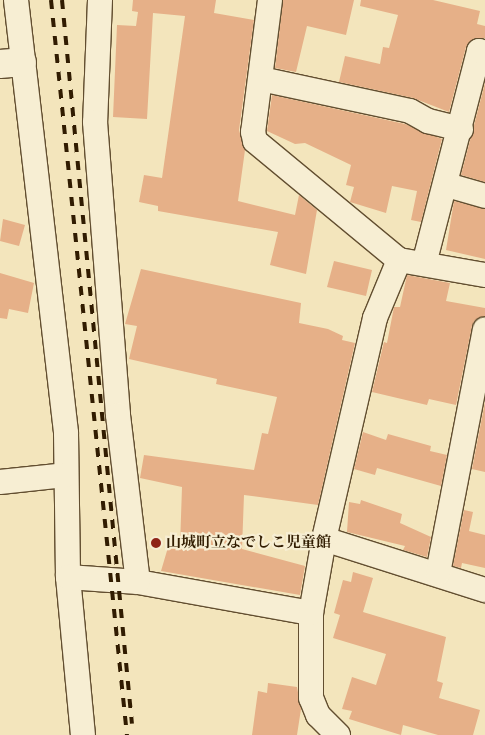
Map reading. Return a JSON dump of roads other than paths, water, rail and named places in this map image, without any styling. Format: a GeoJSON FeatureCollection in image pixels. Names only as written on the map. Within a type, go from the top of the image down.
{"type":"FeatureCollection","features":[{"type":"Feature","properties":{"kind":"street"},"geometry":{"type":"LineString","coordinates":[[16,0],[11,63],[53,307],[66,433],[65,475],[68,577],[83,735]]}},
{"type":"Feature","properties":{"kind":"street"},"geometry":{"type":"LineString","coordinates":[[100,0],[95,122],[118,415],[138,582]]}},
{"type":"Feature","properties":{"kind":"street"},"geometry":{"type":"LineString","coordinates":[[270,0],[260,79],[255,141],[399,260],[485,275]]}},
{"type":"Feature","properties":{"kind":"street"},"geometry":{"type":"LineString","coordinates":[[424,264],[448,185],[479,51],[485,53]]}},
{"type":"Feature","properties":{"kind":"street"},"geometry":{"type":"LineString","coordinates":[[260,79],[410,111],[428,121],[461,130]]}},
{"type":"Feature","properties":{"kind":"street"},"geometry":{"type":"LineString","coordinates":[[448,185],[485,196]]}},
{"type":"Feature","properties":{"kind":"street"},"geometry":{"type":"LineString","coordinates":[[338,735],[318,715],[311,698],[311,613],[324,539],[375,318],[399,260]]}},
{"type":"Feature","properties":{"kind":"street"},"geometry":{"type":"LineString","coordinates":[[438,573],[485,329]]}},
{"type":"Feature","properties":{"kind":"street"},"geometry":{"type":"LineString","coordinates":[[0,482],[65,475]]}},
{"type":"Feature","properties":{"kind":"street"},"geometry":{"type":"LineString","coordinates":[[324,539],[438,573],[485,590]]}},
{"type":"Feature","properties":{"kind":"street"},"geometry":{"type":"LineString","coordinates":[[68,577],[138,582],[311,613]]}},
{"type":"Feature","properties":{"kind":"railway"},"geometry":{"type":"LineString","coordinates":[[51,0],[127,735]]}},
{"type":"Feature","properties":{"kind":"railway"},"geometry":{"type":"LineString","coordinates":[[62,0],[132,724]]}},
{"type":"Feature","properties":{"kind":"place","name":"山城町立なでしこ児童館"},"geometry":{"type":"Point","coordinates":[156,543]}}]}
